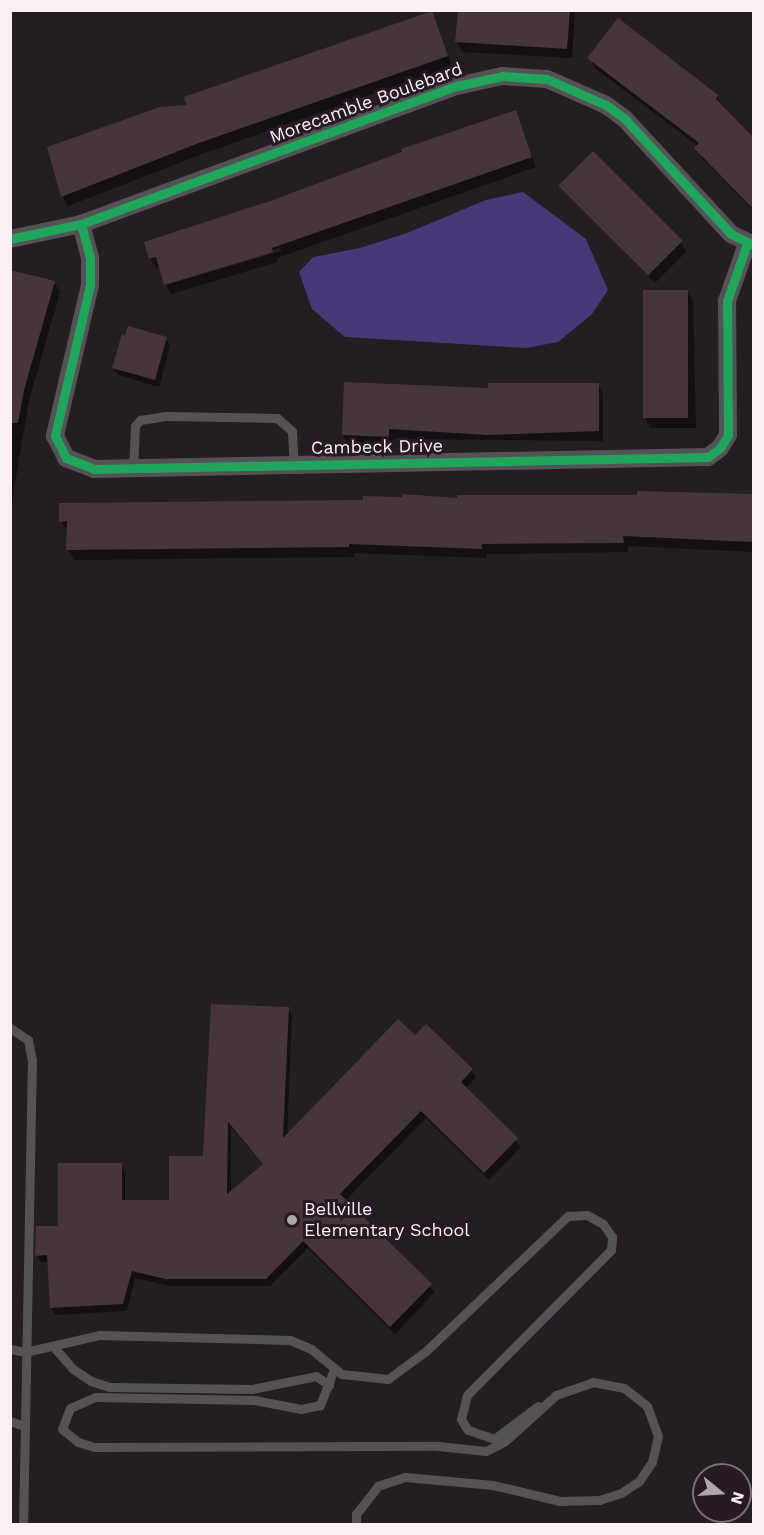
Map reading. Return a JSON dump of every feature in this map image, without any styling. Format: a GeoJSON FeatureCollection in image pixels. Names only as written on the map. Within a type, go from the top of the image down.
{"type":"FeatureCollection","features":[{"type":"Feature","properties":{"kind":"street","name":"Morecamble Boulebard"},"geometry":{"type":"LineString","coordinates":[[10,239],[81,224],[457,86],[502,76],[523,76],[569,86],[606,105],[624,118],[716,220],[750,244]]}},
{"type":"Feature","properties":{"kind":"street","name":"Cambeck Drive"},"geometry":{"type":"LineString","coordinates":[[81,224],[90,258],[90,285],[55,436],[66,458],[80,466],[133,469],[708,457],[720,448],[728,435],[727,301],[750,244]]}},
{"type":"Feature","properties":{"kind":"lane"},"geometry":{"type":"LineString","coordinates":[[133,469],[135,426],[140,420],[166,416],[277,418],[292,431],[294,465]]}},
{"type":"Feature","properties":{"kind":"lane"},"geometry":{"type":"LineString","coordinates":[[10,1028],[28,1040],[32,1060],[23,1524]]}},
{"type":"Feature","properties":{"kind":"lane"},"geometry":{"type":"LineString","coordinates":[[10,1349],[25,1352],[99,1335],[290,1340],[312,1349],[334,1369],[355,1377],[388,1379],[398,1375],[568,1216],[587,1215],[603,1224],[612,1237],[611,1250],[467,1395],[461,1419],[468,1430],[494,1439],[556,1395],[593,1382],[624,1388],[647,1406],[658,1436],[652,1462],[639,1481],[621,1493],[600,1500],[560,1501],[493,1485],[405,1477],[378,1486],[356,1514],[356,1524]]}},
{"type":"Feature","properties":{"kind":"lane"},"geometry":{"type":"LineString","coordinates":[[53,1346],[73,1369],[91,1381],[110,1387],[252,1389],[316,1376],[329,1385]]}},
{"type":"Feature","properties":{"kind":"lane"},"geometry":{"type":"LineString","coordinates":[[334,1369],[320,1405],[301,1408],[254,1401],[95,1397],[70,1408],[62,1429],[78,1442],[94,1447],[438,1446],[486,1451],[504,1442],[556,1395]]}},
{"type":"Feature","properties":{"kind":"lane"},"geometry":{"type":"LineString","coordinates":[[10,1421],[24,1426]]}},
{"type":"Feature","properties":{"kind":"shaded area"},"geometry":{"type":"Polygon","coordinates":[[[523,192],[586,239],[608,290],[592,314],[558,342],[526,348],[345,337],[312,309],[299,272],[313,257],[360,248],[407,233],[486,200],[523,192]]]}},
{"type":"Feature","properties":{"kind":"building"},"geometry":{"type":"Polygon","coordinates":[[[458,10],[570,10],[567,49],[455,42],[458,10]]]}},
{"type":"Feature","properties":{"kind":"building"},"geometry":{"type":"Polygon","coordinates":[[[432,11],[448,56],[199,143],[61,197],[47,147],[160,107],[187,105],[184,97],[432,11]]]}},
{"type":"Feature","properties":{"kind":"building"},"geometry":{"type":"Polygon","coordinates":[[[618,18],[718,95],[716,99],[753,137],[753,209],[694,148],[699,143],[587,58],[618,18]]]}},
{"type":"Feature","properties":{"kind":"building"},"geometry":{"type":"Polygon","coordinates":[[[516,110],[532,157],[272,248],[273,252],[164,285],[156,257],[149,259],[144,242],[270,201],[402,152],[401,149],[516,110]]]}},
{"type":"Feature","properties":{"kind":"building"},"geometry":{"type":"Polygon","coordinates":[[[593,151],[683,241],[648,275],[558,186],[593,151]]]}},
{"type":"Feature","properties":{"kind":"building"},"geometry":{"type":"Polygon","coordinates":[[[10,270],[55,281],[24,390],[18,423],[10,423],[10,270]]]}},
{"type":"Feature","properties":{"kind":"building"},"geometry":{"type":"Polygon","coordinates":[[[643,290],[688,290],[688,418],[643,418],[643,290]]]}},
{"type":"Feature","properties":{"kind":"building"},"geometry":{"type":"Polygon","coordinates":[[[128,326],[167,337],[155,380],[112,368],[122,334],[125,335],[128,326]]]}},
{"type":"Feature","properties":{"kind":"building"},"geometry":{"type":"Polygon","coordinates":[[[344,382],[488,388],[488,383],[599,383],[599,431],[488,435],[389,429],[389,437],[342,435],[344,382]]]}},
{"type":"Feature","properties":{"kind":"building"},"geometry":{"type":"Polygon","coordinates":[[[637,491],[753,494],[753,542],[623,536],[624,543],[482,544],[482,549],[349,544],[349,547],[66,550],[67,521],[59,522],[59,503],[363,500],[363,496],[402,497],[402,494],[457,498],[457,495],[637,495],[637,491]]]}},
{"type":"Feature","properties":{"kind":"building","name":"Bellville Elementary School"},"geometry":{"type":"Polygon","coordinates":[[[211,1004],[289,1007],[283,1138],[398,1019],[415,1035],[426,1024],[473,1069],[461,1082],[518,1138],[484,1173],[421,1111],[340,1194],[432,1284],[390,1327],[303,1241],[266,1279],[165,1279],[132,1271],[123,1304],[50,1308],[47,1255],[35,1256],[36,1226],[58,1226],[58,1163],[122,1163],[122,1200],[169,1200],[169,1156],[203,1156],[211,1004]],[[228,1122],[227,1194],[263,1164],[228,1122]]]}},
{"type":"Feature","properties":{"kind":"cycle path"},"geometry":{"type":"LineString","coordinates":[[10,239],[81,224],[457,86],[502,76],[547,79],[606,105],[624,118],[731,234],[754,245]]}},
{"type":"Feature","properties":{"kind":"cycle path"},"geometry":{"type":"LineString","coordinates":[[81,224],[90,258],[90,285],[55,436],[66,458],[94,469],[708,457],[720,448],[728,435],[727,301],[747,244]]}},
{"type":"Feature","properties":{"kind":"place","name":"Bellville Elementary School"},"geometry":{"type":"Point","coordinates":[292,1220]}}]}
